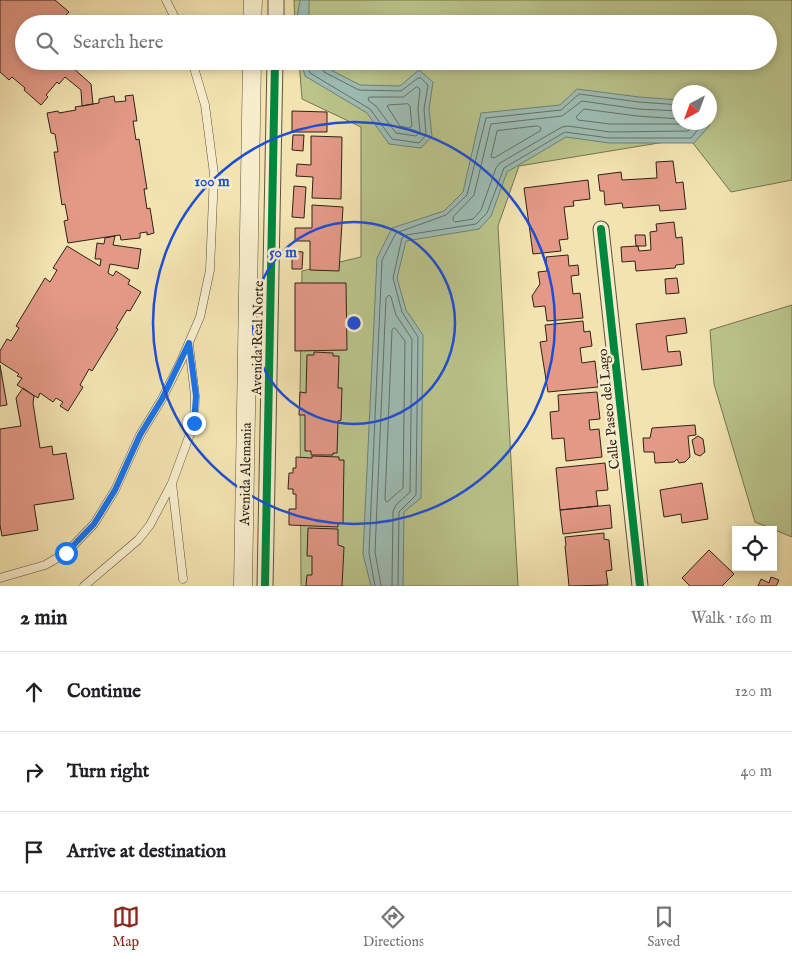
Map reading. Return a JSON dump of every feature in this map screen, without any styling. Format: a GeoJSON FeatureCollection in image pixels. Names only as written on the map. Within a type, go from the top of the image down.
{"type":"FeatureCollection","features":[{"type":"Feature","properties":{"kind":"street"},"geometry":{"type":"LineString","coordinates":[[252,15],[253,0]]}},
{"type":"Feature","properties":{"kind":"street"},"geometry":{"type":"LineString","coordinates":[[276,0],[276,15]]}},
{"type":"Feature","properties":{"kind":"street","name":"Avenida Alemania"},"geometry":{"type":"LineString","coordinates":[[243,586],[252,70]]}},
{"type":"Feature","properties":{"kind":"street","name":"Avenida Real Norte"},"geometry":{"type":"LineString","coordinates":[[265,586],[275,70]]}},
{"type":"Feature","properties":{"kind":"street","name":"Calle Paseo del Lago"},"geometry":{"type":"LineString","coordinates":[[601,229],[640,586]]}},
{"type":"Feature","properties":{"kind":"lane"},"geometry":{"type":"LineString","coordinates":[[166,0],[174,15]]}},
{"type":"Feature","properties":{"kind":"lane"},"geometry":{"type":"LineString","coordinates":[[0,578],[45,566],[66,553],[94,524],[115,490],[140,435],[162,399],[200,318],[210,270],[214,174],[205,105],[195,70]]}},
{"type":"Feature","properties":{"kind":"lane"},"geometry":{"type":"LineString","coordinates":[[84,586],[138,540],[150,525],[172,483],[194,423],[196,396],[189,343]]}},
{"type":"Feature","properties":{"kind":"lane"},"geometry":{"type":"LineString","coordinates":[[172,483],[183,579]]}},
{"type":"Feature","properties":{"kind":"green space"},"geometry":{"type":"Polygon","coordinates":[[[294,0],[792,0],[792,180],[731,192],[689,138],[519,166],[498,226],[518,586],[301,586],[300,392],[302,271],[361,257],[361,127],[302,99],[300,70],[777,70],[777,15],[295,15],[294,0]]]}},
{"type":"Feature","properties":{"kind":"green space"},"geometry":{"type":"Polygon","coordinates":[[[792,305],[792,537],[777,531],[777,526],[765,526],[755,522],[714,384],[710,330],[792,305]]]}},
{"type":"Feature","properties":{"kind":"water"},"geometry":{"type":"Polygon","coordinates":[[[300,0],[309,0],[309,15],[298,15],[300,0]]]}},
{"type":"Feature","properties":{"kind":"water"},"geometry":{"type":"Polygon","coordinates":[[[303,70],[331,70],[360,85],[400,86],[419,70],[433,82],[429,109],[432,136],[421,148],[389,144],[367,113],[305,76],[303,70]]]}},
{"type":"Feature","properties":{"kind":"water"},"geometry":{"type":"Polygon","coordinates":[[[577,89],[672,99],[672,130],[706,130],[694,143],[609,143],[566,137],[507,172],[491,216],[479,229],[406,241],[397,278],[406,310],[423,335],[421,498],[404,512],[403,586],[371,586],[363,554],[377,258],[392,228],[444,211],[463,192],[481,113],[560,105],[577,89]]]}},
{"type":"Feature","properties":{"kind":"building"},"geometry":{"type":"Polygon","coordinates":[[[0,0],[55,0],[69,12],[66,15],[15,15],[15,70],[75,70],[91,84],[93,104],[82,106],[81,90],[65,77],[59,84],[57,82],[46,95],[48,97],[41,105],[12,77],[9,80],[0,72],[0,0]]]}},
{"type":"Feature","properties":{"kind":"building"},"geometry":{"type":"Polygon","coordinates":[[[133,95],[137,121],[133,121],[136,140],[139,139],[147,189],[144,189],[147,209],[150,208],[154,233],[147,235],[147,232],[140,233],[140,238],[121,240],[120,235],[68,243],[64,221],[68,220],[65,204],[62,205],[54,152],[58,152],[55,134],[51,133],[47,113],[76,110],[75,107],[99,103],[99,99],[114,96],[115,102],[126,101],[125,96],[133,95]]]}},
{"type":"Feature","properties":{"kind":"building"},"geometry":{"type":"Polygon","coordinates":[[[292,111],[327,112],[327,132],[292,132],[292,111]]]}},
{"type":"Feature","properties":{"kind":"building"},"geometry":{"type":"Polygon","coordinates":[[[293,135],[304,135],[303,151],[292,150],[293,135]]]}},
{"type":"Feature","properties":{"kind":"building"},"geometry":{"type":"Polygon","coordinates":[[[311,136],[342,137],[341,199],[312,198],[313,177],[296,176],[297,164],[311,165],[311,136]]]}},
{"type":"Feature","properties":{"kind":"building"},"geometry":{"type":"Polygon","coordinates":[[[673,161],[676,183],[683,182],[686,209],[660,211],[659,205],[623,208],[622,203],[605,205],[604,191],[600,191],[598,175],[621,172],[622,180],[657,178],[656,162],[673,161]]]}},
{"type":"Feature","properties":{"kind":"building"},"geometry":{"type":"Polygon","coordinates":[[[588,180],[590,199],[573,201],[574,206],[564,207],[568,239],[559,240],[561,251],[533,254],[524,188],[588,180]]]}},
{"type":"Feature","properties":{"kind":"building"},"geometry":{"type":"Polygon","coordinates":[[[294,186],[306,187],[304,218],[292,217],[294,186]]]}},
{"type":"Feature","properties":{"kind":"building"},"geometry":{"type":"Polygon","coordinates":[[[312,205],[343,207],[339,271],[310,270],[310,241],[295,241],[295,228],[312,228],[312,205]]]}},
{"type":"Feature","properties":{"kind":"building"},"geometry":{"type":"Polygon","coordinates":[[[674,222],[676,238],[682,237],[684,264],[676,265],[675,268],[636,271],[635,261],[622,262],[621,247],[638,246],[639,251],[651,250],[650,232],[657,231],[656,224],[674,222]]]}},
{"type":"Feature","properties":{"kind":"building"},"geometry":{"type":"Polygon","coordinates":[[[635,235],[645,235],[646,246],[636,246],[635,235]]]}},
{"type":"Feature","properties":{"kind":"building"},"geometry":{"type":"Polygon","coordinates":[[[115,236],[113,245],[141,249],[138,269],[110,264],[108,273],[113,276],[116,271],[130,280],[128,284],[141,292],[130,311],[127,310],[116,328],[118,329],[92,371],[89,369],[80,385],[83,387],[68,411],[60,406],[63,402],[56,398],[53,402],[40,393],[38,398],[17,385],[22,378],[0,362],[0,351],[7,339],[11,341],[19,328],[16,326],[45,278],[50,282],[57,270],[53,268],[67,246],[100,266],[101,259],[95,259],[97,243],[104,244],[105,238],[115,236]]]}},
{"type":"Feature","properties":{"kind":"building"},"geometry":{"type":"Polygon","coordinates":[[[292,251],[303,252],[302,269],[292,269],[292,251]]]}},
{"type":"Feature","properties":{"kind":"building"},"geometry":{"type":"Polygon","coordinates":[[[568,255],[569,266],[578,265],[579,275],[571,276],[573,294],[580,293],[583,318],[547,321],[545,306],[534,307],[532,296],[540,284],[538,272],[547,271],[546,257],[568,255]]]}},
{"type":"Feature","properties":{"kind":"building"},"geometry":{"type":"Polygon","coordinates":[[[677,278],[679,293],[666,294],[665,279],[677,278]]]}},
{"type":"Feature","properties":{"kind":"building"},"geometry":{"type":"Polygon","coordinates":[[[295,283],[346,283],[347,350],[295,351],[295,283]]]}},
{"type":"Feature","properties":{"kind":"building"},"geometry":{"type":"Polygon","coordinates":[[[685,318],[687,333],[666,336],[668,352],[680,351],[682,365],[642,370],[636,324],[685,318]]]}},
{"type":"Feature","properties":{"kind":"building"},"geometry":{"type":"Polygon","coordinates":[[[583,321],[584,332],[590,331],[592,346],[580,348],[582,363],[595,361],[598,387],[548,392],[540,342],[547,341],[545,325],[583,321]]]}},
{"type":"Feature","properties":{"kind":"building"},"geometry":{"type":"Polygon","coordinates":[[[314,352],[333,353],[333,356],[339,356],[338,388],[342,388],[341,420],[338,421],[337,453],[333,453],[333,455],[311,455],[311,451],[305,451],[305,415],[299,415],[300,392],[306,393],[307,355],[314,355],[314,352]]]}},
{"type":"Feature","properties":{"kind":"building"},"geometry":{"type":"Polygon","coordinates":[[[0,365],[7,405],[0,406],[0,365]]]}},
{"type":"Feature","properties":{"kind":"building"},"geometry":{"type":"Polygon","coordinates":[[[23,388],[34,396],[33,403],[40,448],[52,446],[53,455],[66,453],[74,499],[34,505],[38,530],[2,536],[0,525],[0,429],[21,426],[16,398],[23,388]]]}},
{"type":"Feature","properties":{"kind":"building"},"geometry":{"type":"Polygon","coordinates":[[[597,392],[600,419],[589,420],[590,430],[599,429],[602,457],[566,461],[564,438],[552,439],[550,412],[559,411],[558,395],[597,392]]]}},
{"type":"Feature","properties":{"kind":"building"},"geometry":{"type":"Polygon","coordinates":[[[695,425],[696,435],[688,436],[690,457],[685,462],[679,463],[677,459],[674,462],[655,463],[654,452],[644,452],[643,438],[650,438],[652,428],[695,425]]]}},
{"type":"Feature","properties":{"kind":"building"},"geometry":{"type":"Polygon","coordinates":[[[698,436],[703,439],[705,452],[700,456],[695,454],[692,440],[698,436]]]}},
{"type":"Feature","properties":{"kind":"building"},"geometry":{"type":"Polygon","coordinates":[[[312,456],[339,457],[339,460],[344,460],[343,523],[338,523],[338,527],[289,525],[289,509],[296,509],[296,494],[293,494],[293,489],[288,489],[289,473],[293,473],[293,468],[296,468],[296,457],[312,458],[312,456]]]}},
{"type":"Feature","properties":{"kind":"building"},"geometry":{"type":"Polygon","coordinates":[[[605,463],[608,490],[596,491],[598,506],[560,510],[556,468],[605,463]]]}},
{"type":"Feature","properties":{"kind":"building"},"geometry":{"type":"Polygon","coordinates":[[[702,483],[708,519],[682,523],[681,514],[664,517],[660,490],[702,483]]]}},
{"type":"Feature","properties":{"kind":"building"},"geometry":{"type":"Polygon","coordinates":[[[610,505],[612,528],[563,534],[560,510],[610,505]]]}},
{"type":"Feature","properties":{"kind":"building"},"geometry":{"type":"Polygon","coordinates":[[[308,528],[338,529],[338,545],[344,547],[342,586],[306,586],[307,575],[312,575],[312,556],[307,556],[308,528]]]}},
{"type":"Feature","properties":{"kind":"building"},"geometry":{"type":"Polygon","coordinates":[[[604,533],[604,539],[609,540],[612,570],[606,571],[608,585],[569,586],[565,537],[604,533]]]}},
{"type":"Feature","properties":{"kind":"building"},"geometry":{"type":"Polygon","coordinates":[[[709,550],[734,574],[722,586],[690,586],[682,578],[709,550]]]}},
{"type":"Feature","properties":{"kind":"building"},"geometry":{"type":"Polygon","coordinates":[[[771,577],[779,580],[776,586],[758,586],[761,579],[769,583],[771,577]]]}},
{"type":"Feature","properties":{"kind":"cycle path"},"geometry":{"type":"LineString","coordinates":[[265,586],[275,70]]}},
{"type":"Feature","properties":{"kind":"cycle path"},"geometry":{"type":"LineString","coordinates":[[601,229],[640,586]]}},
{"type":"Feature","properties":{"kind":"route"},"geometry":{"type":"LineString","coordinates":[[66,553],[94,524],[115,490],[140,435],[162,399],[189,343],[196,396],[194,423]]}}]}
